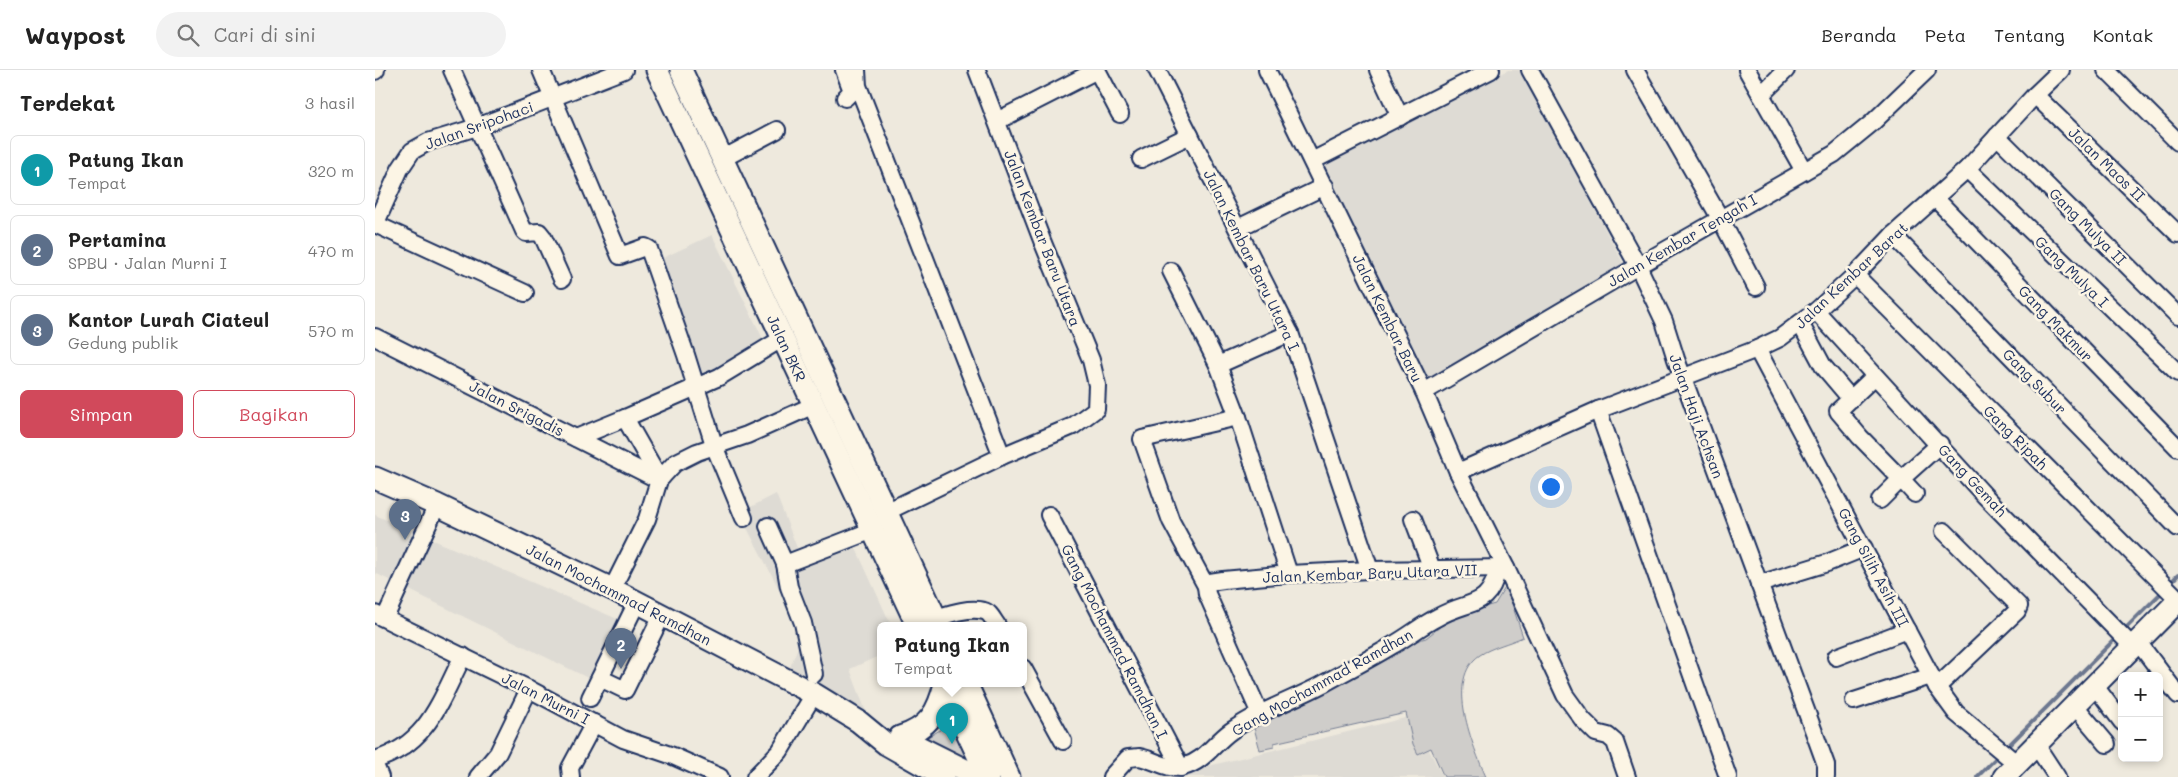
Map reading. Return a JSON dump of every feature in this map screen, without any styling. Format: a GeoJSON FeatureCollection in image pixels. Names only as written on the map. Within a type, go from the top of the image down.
{"type":"FeatureCollection","features":[{"type":"Feature","properties":{"kind":"main road","name":"Jalan BKR"},"geometry":{"type":"LineString","coordinates":[[657,70],[873,530],[930,622]]}},
{"type":"Feature","properties":{"kind":"main road","name":"Jalan BKR"},"geometry":{"type":"LineString","coordinates":[[681,70],[886,512],[931,622]]}},
{"type":"Feature","properties":{"kind":"main road","name":"Jalan Mochammad Ramdhan"},"geometry":{"type":"LineString","coordinates":[[375,478],[437,505],[662,615],[814,684],[886,744],[945,777]]}},
{"type":"Feature","properties":{"kind":"main road"},"geometry":{"type":"LineString","coordinates":[[2011,771],[2178,600]]}},
{"type":"Feature","properties":{"kind":"main road"},"geometry":{"type":"LineString","coordinates":[[900,737],[916,730],[930,719],[940,705],[944,687]]}},
{"type":"Feature","properties":{"kind":"main road"},"geometry":{"type":"LineString","coordinates":[[946,687],[988,777]]}},
{"type":"Feature","properties":{"kind":"main road"},"geometry":{"type":"LineString","coordinates":[[968,687],[1009,777]]}},
{"type":"Feature","properties":{"kind":"main road","name":"Jalan Mochammad Ramdhan"},"geometry":{"type":"LineString","coordinates":[[858,721],[883,728],[979,777]]}},
{"type":"Feature","properties":{"kind":"street"},"geometry":{"type":"LineString","coordinates":[[453,70],[524,231],[539,232],[543,236],[562,279]]}},
{"type":"Feature","properties":{"kind":"street"},"geometry":{"type":"LineString","coordinates":[[541,70],[554,97],[619,256],[648,247],[686,355],[715,448],[744,518]]}},
{"type":"Feature","properties":{"kind":"street","name":"Jalan Sripohaci"},"geometry":{"type":"LineString","coordinates":[[375,224],[400,169],[412,151],[428,142],[477,127],[624,70]]}},
{"type":"Feature","properties":{"kind":"street"},"geometry":{"type":"LineString","coordinates":[[844,70],[852,91],[845,98]]}},
{"type":"Feature","properties":{"kind":"street"},"geometry":{"type":"LineString","coordinates":[[857,70],[858,86],[1001,456],[886,512]]}},
{"type":"Feature","properties":{"kind":"street","name":"Jalan Kembar Baru Utara"},"geometry":{"type":"LineString","coordinates":[[977,70],[1043,243],[1091,360],[1097,385],[1096,409],[1073,426],[1001,456]]}},
{"type":"Feature","properties":{"kind":"street"},"geometry":{"type":"LineString","coordinates":[[997,121],[1097,70],[1120,114]]}},
{"type":"Feature","properties":{"kind":"street","name":"Jalan Kembar Baru Utara I"},"geometry":{"type":"LineString","coordinates":[[1157,70],[1290,333],[1370,570]]}},
{"type":"Feature","properties":{"kind":"street","name":"Jalan Kembar Baru"},"geometry":{"type":"LineString","coordinates":[[1267,70],[1424,392],[1502,568],[1565,695],[1583,720],[1596,733],[1608,736],[1615,742],[1627,777]]}},
{"type":"Feature","properties":{"kind":"street"},"geometry":{"type":"LineString","coordinates":[[1378,70],[1400,117]]}},
{"type":"Feature","properties":{"kind":"street"},"geometry":{"type":"LineString","coordinates":[[1312,161],[1491,70]]}},
{"type":"Feature","properties":{"kind":"street","name":"Jalan Haji Achsan"},"geometry":{"type":"LineString","coordinates":[[1530,70],[1638,266],[1664,321],[1820,749],[1828,774],[1826,777]]}},
{"type":"Feature","properties":{"kind":"street"},"geometry":{"type":"LineString","coordinates":[[1635,70],[1720,218],[1756,286]]}},
{"type":"Feature","properties":{"kind":"street"},"geometry":{"type":"LineString","coordinates":[[1747,70],[1804,171]]}},
{"type":"Feature","properties":{"kind":"street"},"geometry":{"type":"LineString","coordinates":[[1761,96],[1786,70]]}},
{"type":"Feature","properties":{"kind":"street","name":"Jalan Kembar Tengah I"},"geometry":{"type":"LineString","coordinates":[[1424,392],[1720,218],[1835,154],[1872,123],[1927,70]]}},
{"type":"Feature","properties":{"kind":"street","name":"Jalan Kembar Barat"},"geometry":{"type":"LineString","coordinates":[[1458,472],[1598,410],[1757,349],[1780,338],[1800,324],[1855,275],[1893,235],[1939,203],[1997,136],[2061,70]]}},
{"type":"Feature","properties":{"kind":"street"},"geometry":{"type":"LineString","coordinates":[[2106,70],[2178,142]]}},
{"type":"Feature","properties":{"kind":"street","name":"Jalan Maos II"},"geometry":{"type":"LineString","coordinates":[[2035,95],[2177,231]]}},
{"type":"Feature","properties":{"kind":"street"},"geometry":{"type":"LineString","coordinates":[[722,159],[777,130]]}},
{"type":"Feature","properties":{"kind":"street"},"geometry":{"type":"LineString","coordinates":[[1141,159],[1190,135]]}},
{"type":"Feature","properties":{"kind":"street","name":"Gang Mulya II"},"geometry":{"type":"LineString","coordinates":[[1997,136],[2178,316]]}},
{"type":"Feature","properties":{"kind":"street","name":"Gang Mulya I"},"geometry":{"type":"LineString","coordinates":[[1967,169],[2178,373]]}},
{"type":"Feature","properties":{"kind":"street"},"geometry":{"type":"LineString","coordinates":[[1238,228],[1325,186]]}},
{"type":"Feature","properties":{"kind":"street","name":"Gang Makmur"},"geometry":{"type":"LineString","coordinates":[[1939,203],[2178,448]]}},
{"type":"Feature","properties":{"kind":"street"},"geometry":{"type":"LineString","coordinates":[[375,224],[525,294]]}},
{"type":"Feature","properties":{"kind":"street","name":"Gang Subur"},"geometry":{"type":"LineString","coordinates":[[1893,235],[2178,528]]}},
{"type":"Feature","properties":{"kind":"street"},"geometry":{"type":"LineString","coordinates":[[1171,271],[1218,365],[1238,417],[1289,574]]}},
{"type":"Feature","properties":{"kind":"street","name":"Gang Ripah"},"geometry":{"type":"LineString","coordinates":[[1855,275],[2178,600]]}},
{"type":"Feature","properties":{"kind":"street","name":"Gang Gemah"},"geometry":{"type":"LineString","coordinates":[[1816,310],[1875,376],[1940,444],[1985,496],[2135,644],[2178,695]]}},
{"type":"Feature","properties":{"kind":"street"},"geometry":{"type":"LineString","coordinates":[[1800,324],[1823,366],[1851,398]]}},
{"type":"Feature","properties":{"kind":"street"},"geometry":{"type":"LineString","coordinates":[[1218,365],[1290,333]]}},
{"type":"Feature","properties":{"kind":"street","name":"Jalan Srigadis"},"geometry":{"type":"LineString","coordinates":[[375,337],[576,438],[661,478]]}},
{"type":"Feature","properties":{"kind":"street"},"geometry":{"type":"LineString","coordinates":[[576,438],[719,377],[783,338]]}},
{"type":"Feature","properties":{"kind":"street","name":"Gang Silih Asih III"},"geometry":{"type":"LineString","coordinates":[[1757,349],[1934,682],[1956,713],[2011,771]]}},
{"type":"Feature","properties":{"kind":"street"},"geometry":{"type":"LineString","coordinates":[[1875,376],[1838,411],[1860,437],[1915,494]]}},
{"type":"Feature","properties":{"kind":"street"},"geometry":{"type":"LineString","coordinates":[[612,589],[647,518],[661,478],[683,458],[715,448],[814,405]]}},
{"type":"Feature","properties":{"kind":"street"},"geometry":{"type":"LineString","coordinates":[[1598,410],[1674,620],[1728,777]]}},
{"type":"Feature","properties":{"kind":"street"},"geometry":{"type":"LineString","coordinates":[[1238,417],[1141,439],[1171,521],[1206,586],[1207,594],[1260,714]]}},
{"type":"Feature","properties":{"kind":"street"},"geometry":{"type":"LineString","coordinates":[[625,418],[661,478]]}},
{"type":"Feature","properties":{"kind":"street"},"geometry":{"type":"LineString","coordinates":[[1880,500],[1940,444]]}},
{"type":"Feature","properties":{"kind":"street"},"geometry":{"type":"LineString","coordinates":[[378,616],[437,505]]}},
{"type":"Feature","properties":{"kind":"street","name":"Gang Mochammad Ramdhan I"},"geometry":{"type":"LineString","coordinates":[[1049,515],[1181,768]]}},
{"type":"Feature","properties":{"kind":"street"},"geometry":{"type":"LineString","coordinates":[[1413,519],[1432,569]]}},
{"type":"Feature","properties":{"kind":"street"},"geometry":{"type":"LineString","coordinates":[[755,777],[780,751],[814,684],[803,623],[789,587],[785,564],[768,526]]}},
{"type":"Feature","properties":{"kind":"street"},"geometry":{"type":"LineString","coordinates":[[785,564],[873,530]]}},
{"type":"Feature","properties":{"kind":"street"},"geometry":{"type":"LineString","coordinates":[[1854,702],[1934,682],[1976,652],[2019,608],[1944,531]]}},
{"type":"Feature","properties":{"kind":"street"},"geometry":{"type":"LineString","coordinates":[[1759,584],[1827,563],[1864,548]]}},
{"type":"Feature","properties":{"kind":"street","name":"Jalan Kembar Baru Utara VII"},"geometry":{"type":"LineString","coordinates":[[1206,586],[1210,582],[1289,574],[1370,570],[1502,568]]}},
{"type":"Feature","properties":{"kind":"street","name":"Gang Mochammad Ramdhan"},"geometry":{"type":"LineString","coordinates":[[1181,768],[1198,762],[1231,731],[1260,714],[1321,685],[1378,654],[1448,611],[1472,604],[1487,597],[1502,568]]}},
{"type":"Feature","properties":{"kind":"street"},"geometry":{"type":"LineString","coordinates":[[591,698],[637,602]]}},
{"type":"Feature","properties":{"kind":"street"},"geometry":{"type":"LineString","coordinates":[[934,622],[963,611],[984,610],[990,614],[995,622]]}},
{"type":"Feature","properties":{"kind":"street"},"geometry":{"type":"LineString","coordinates":[[600,678],[625,690],[662,615]]}},
{"type":"Feature","properties":{"kind":"street","name":"Jalan Murni I"},"geometry":{"type":"LineString","coordinates":[[378,616],[529,689],[623,739],[673,756],[720,777]]}},
{"type":"Feature","properties":{"kind":"street"},"geometry":{"type":"LineString","coordinates":[[1836,656],[1907,630]]}},
{"type":"Feature","properties":{"kind":"street"},"geometry":{"type":"LineString","coordinates":[[375,760],[407,744],[419,735],[433,715],[463,656]]}},
{"type":"Feature","properties":{"kind":"street"},"geometry":{"type":"LineString","coordinates":[[1027,675],[1063,741]]}},
{"type":"Feature","properties":{"kind":"street"},"geometry":{"type":"LineString","coordinates":[[2095,686],[2118,717]]}},
{"type":"Feature","properties":{"kind":"street"},"geometry":{"type":"LineString","coordinates":[[478,777],[498,753],[529,689]]}},
{"type":"Feature","properties":{"kind":"street"},"geometry":{"type":"LineString","coordinates":[[2075,706],[2107,744]]}},
{"type":"Feature","properties":{"kind":"street"},"geometry":{"type":"LineString","coordinates":[[571,777],[570,768],[594,723]]}},
{"type":"Feature","properties":{"kind":"street"},"geometry":{"type":"LineString","coordinates":[[2036,745],[2057,777]]}},
{"type":"Feature","properties":{"kind":"street"},"geometry":{"type":"LineString","coordinates":[[1111,777],[1128,758],[1141,757],[1156,763],[1181,768]]}},
{"type":"Feature","properties":{"kind":"street"},"geometry":{"type":"LineString","coordinates":[[375,765],[380,777]]}},
{"type":"Feature","properties":{"kind":"shaded area"},"geometry":{"type":"Polygon","coordinates":[[[1508,70],[1521,70],[1623,263],[1427,381],[1322,164],[1508,70]]]}},
{"type":"Feature","properties":{"kind":"shaded area"},"geometry":{"type":"Polygon","coordinates":[[[712,235],[767,347],[693,386],[652,263],[712,235]]]}},
{"type":"Feature","properties":{"kind":"shaded area"},"geometry":{"type":"Polygon","coordinates":[[[776,494],[799,553],[847,529],[890,622],[877,622],[877,657],[850,669],[868,717],[787,675],[803,634],[739,513],[776,494]]]}},
{"type":"Feature","properties":{"kind":"shaded area"},"geometry":{"type":"Polygon","coordinates":[[[375,515],[622,621],[592,680],[375,573],[375,515]]]}},
{"type":"Feature","properties":{"kind":"shaded area"},"geometry":{"type":"Polygon","coordinates":[[[1506,586],[1523,637],[1480,655],[1469,666],[1464,680],[1463,696],[1469,731],[1486,777],[1444,777],[1431,748],[1418,754],[1413,744],[1406,713],[1274,743],[1274,747],[1260,750],[1253,724],[1404,644],[1426,638],[1455,615],[1495,604],[1506,586]]]}},
{"type":"Feature","properties":{"kind":"shaded area"},"geometry":{"type":"Polygon","coordinates":[[[1417,715],[1429,750],[1443,777],[1185,777],[1188,771],[1417,715]]]}},
{"type":"Feature","properties":{"kind":"shaded area"},"geometry":{"type":"Polygon","coordinates":[[[949,716],[976,768],[923,740],[940,730],[949,716]]]}},
{"type":"Feature","properties":{"kind":"waterway"},"geometry":{"type":"LineString","coordinates":[[2169,584],[2178,575]]}},
{"type":"Feature","properties":{"kind":"waterway"},"geometry":{"type":"LineString","coordinates":[[2124,630],[2163,591]]}},
{"type":"Feature","properties":{"kind":"waterway"},"geometry":{"type":"LineString","coordinates":[[2006,748],[2118,636]]}},
{"type":"Feature","properties":{"kind":"waterway"},"geometry":{"type":"LineString","coordinates":[[1977,777],[2000,754]]}},
{"type":"Feature","properties":{"kind":"place","name":"Kantor Lurah Ciateul"},"geometry":{"type":"Point","coordinates":[405,540]}},
{"type":"Feature","properties":{"kind":"place","name":"Pertamina"},"geometry":{"type":"Point","coordinates":[621,669]}},
{"type":"Feature","properties":{"kind":"place","name":"Patung Ikan"},"geometry":{"type":"Point","coordinates":[952,744]}}]}
